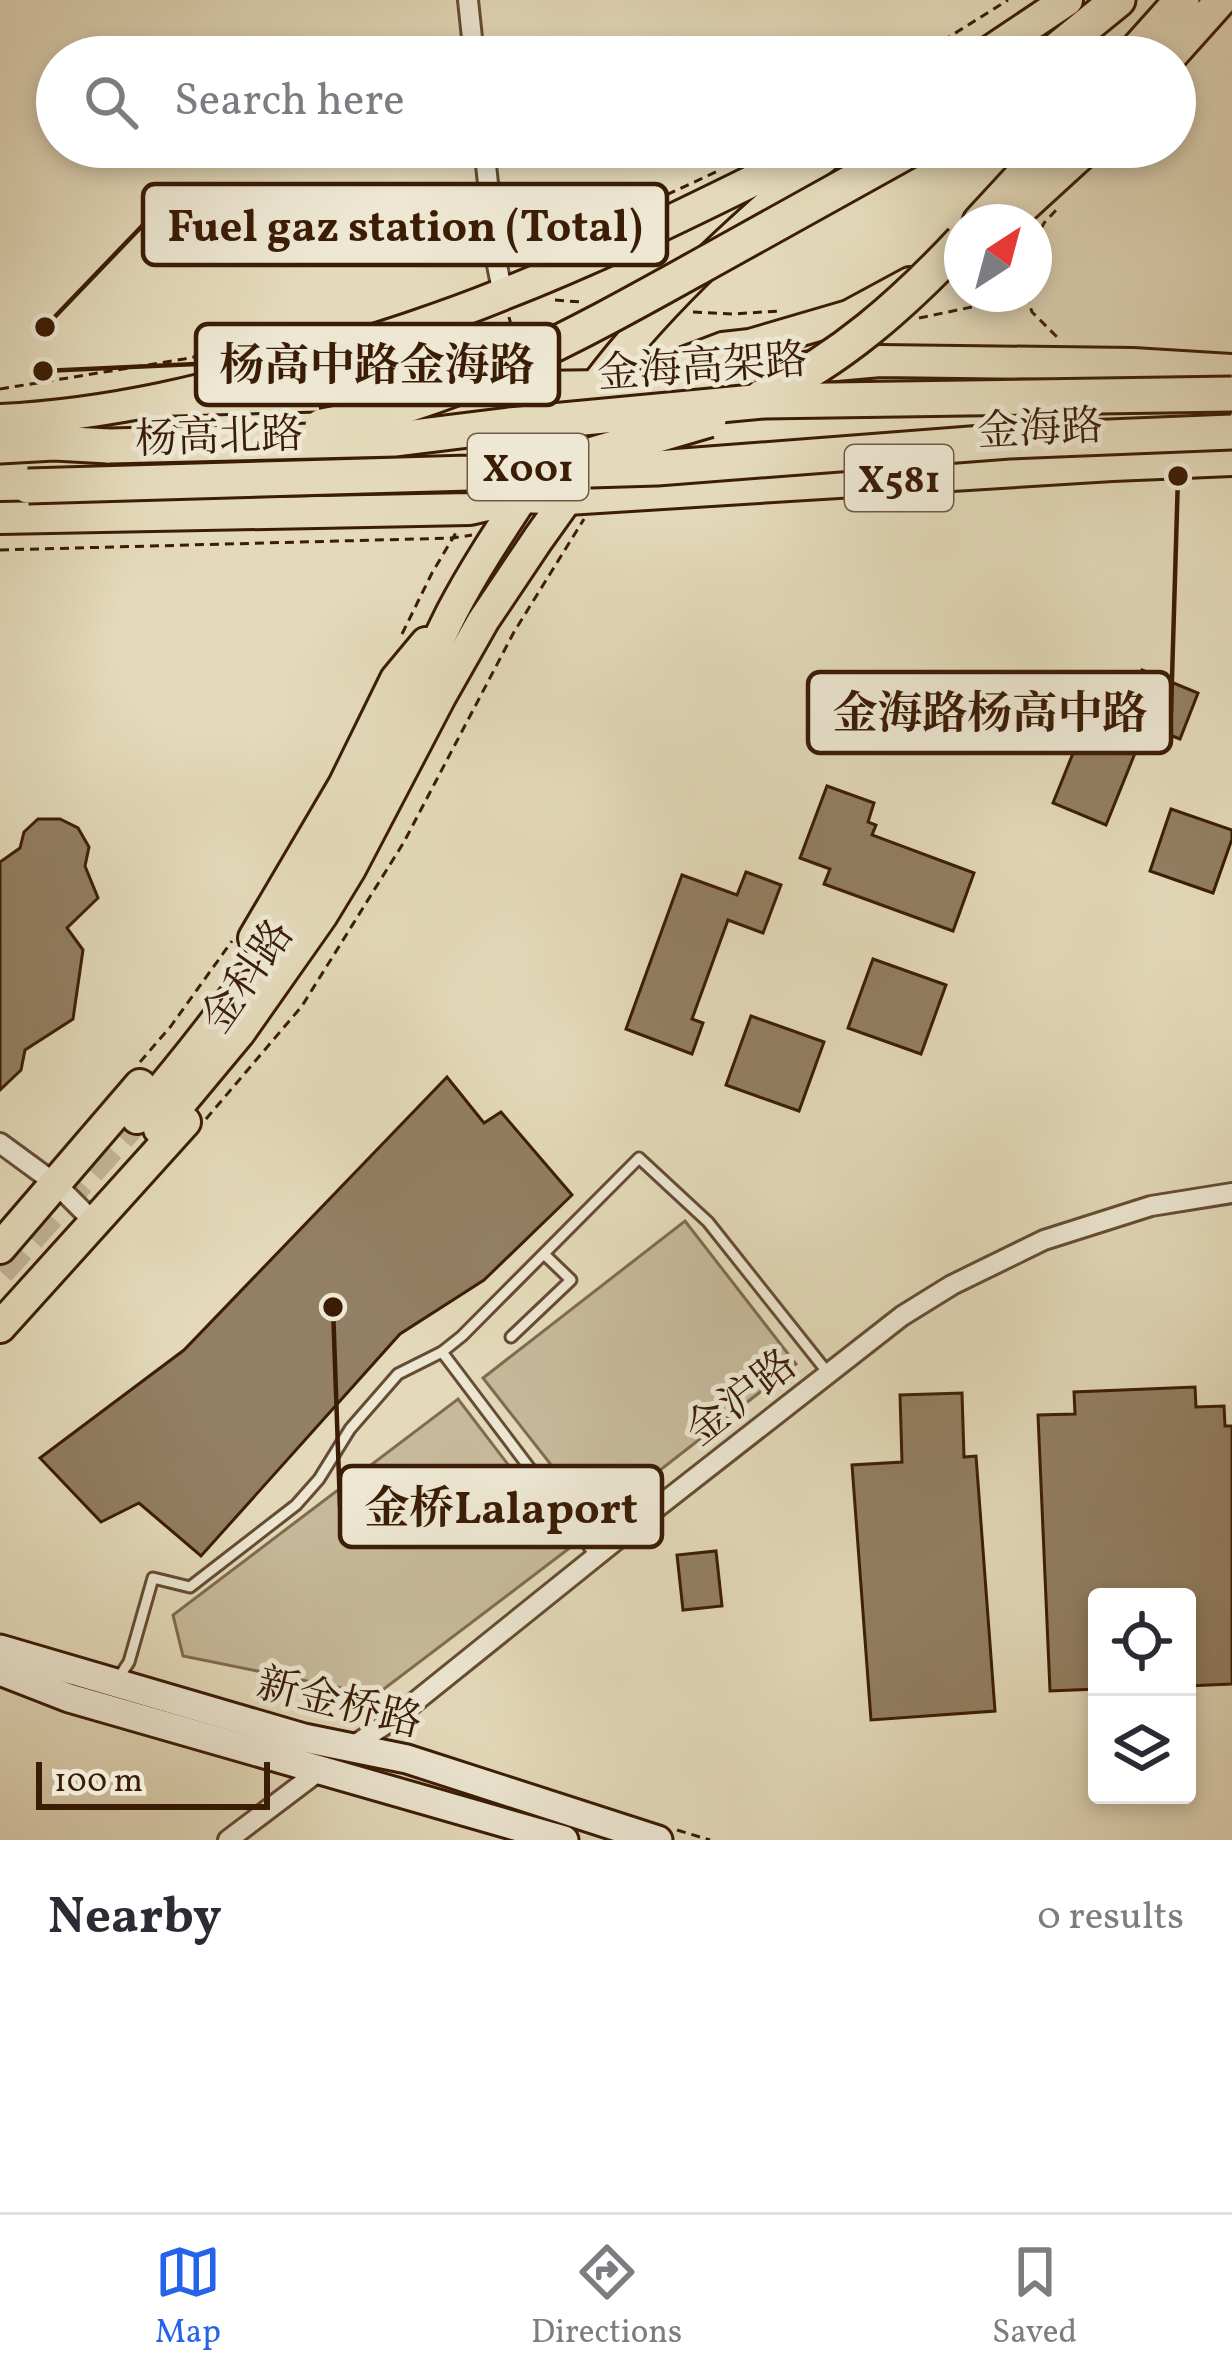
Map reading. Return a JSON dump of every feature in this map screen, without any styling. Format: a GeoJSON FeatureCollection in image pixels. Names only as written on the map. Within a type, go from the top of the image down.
{"type":"FeatureCollection","features":[{"type":"Feature","properties":{"kind":"highway"},"geometry":{"type":"LineString","coordinates":[[1074,36],[1118,0]]}},
{"type":"Feature","properties":{"kind":"highway"},"geometry":{"type":"LineString","coordinates":[[1150,36],[1183,0]]}},
{"type":"Feature","properties":{"kind":"highway","name":"杨高北路"},"geometry":{"type":"LineString","coordinates":[[109,446],[301,430],[350,422],[417,401],[496,371],[620,311],[877,168]]}},
{"type":"Feature","properties":{"kind":"highway"},"geometry":{"type":"LineString","coordinates":[[997,204],[1030,168]]}},
{"type":"Feature","properties":{"kind":"highway","name":"杨高北路"},"geometry":{"type":"LineString","coordinates":[[14,486],[469,472],[559,464],[719,417],[787,385],[872,329],[944,261]]}},
{"type":"Feature","properties":{"kind":"highway","name":"金海高架路"},"geometry":{"type":"LineString","coordinates":[[109,446],[396,439],[764,401],[1232,394]]}},
{"type":"Feature","properties":{"kind":"highway"},"geometry":{"type":"LineString","coordinates":[[469,472],[657,468],[1009,441],[1232,432]]}},
{"type":"Feature","properties":{"kind":"highway","name":"X001"},"geometry":{"type":"LineString","coordinates":[[0,446],[109,446]]}},
{"type":"Feature","properties":{"kind":"main road"},"geometry":{"type":"LineString","coordinates":[[1013,36],[1066,0]]}},
{"type":"Feature","properties":{"kind":"main road"},"geometry":{"type":"LineString","coordinates":[[1189,36],[1221,0]]}},
{"type":"Feature","properties":{"kind":"main road","name":"杨高北路"},"geometry":{"type":"LineString","coordinates":[[160,400],[417,327],[501,284],[604,252],[777,168]]}},
{"type":"Feature","properties":{"kind":"main road"},"geometry":{"type":"LineString","coordinates":[[596,384],[725,246],[812,168]]}},
{"type":"Feature","properties":{"kind":"main road"},"geometry":{"type":"LineString","coordinates":[[1026,204],[1066,168]]}},
{"type":"Feature","properties":{"kind":"main road"},"geometry":{"type":"LineString","coordinates":[[648,386],[681,364],[723,348],[750,345],[849,316],[944,263]]}},
{"type":"Feature","properties":{"kind":"main road","name":"金海路"},"geometry":{"type":"LineString","coordinates":[[160,400],[687,385],[749,373],[880,361],[1232,370]]}},
{"type":"Feature","properties":{"kind":"main road","name":"金科路"},"geometry":{"type":"LineString","coordinates":[[0,1248],[165,1055],[259,931],[344,785],[396,679],[453,611],[596,384]]}},
{"type":"Feature","properties":{"kind":"main road","name":"金科路"},"geometry":{"type":"LineString","coordinates":[[428,694],[648,386]]}},
{"type":"Feature","properties":{"kind":"main road"},"geometry":{"type":"LineString","coordinates":[[0,420],[50,418],[160,400]]}},
{"type":"Feature","properties":{"kind":"main road","name":"金海路"},"geometry":{"type":"LineString","coordinates":[[567,499],[1232,460]]}},
{"type":"Feature","properties":{"kind":"main road","name":"X001"},"geometry":{"type":"LineString","coordinates":[[0,518],[470,509],[522,497],[567,499]]}},
{"type":"Feature","properties":{"kind":"main road","name":"金科路"},"geometry":{"type":"LineString","coordinates":[[428,694],[453,611]]}},
{"type":"Feature","properties":{"kind":"main road","name":"金科路"},"geometry":{"type":"LineString","coordinates":[[0,1327],[238,1061],[358,891],[458,707],[483,621]]}},
{"type":"Feature","properties":{"kind":"main road"},"geometry":{"type":"LineString","coordinates":[[148,1123],[238,1033],[322,915],[350,869],[428,694]]}},
{"type":"Feature","properties":{"kind":"street"},"geometry":{"type":"LineString","coordinates":[[468,0],[472,36]]}},
{"type":"Feature","properties":{"kind":"street"},"geometry":{"type":"LineString","coordinates":[[487,168],[501,284]]}},
{"type":"Feature","properties":{"kind":"street"},"geometry":{"type":"LineString","coordinates":[[0,1143],[56,1184],[95,1223]]}},
{"type":"Feature","properties":{"kind":"street","name":"金沪路"},"geometry":{"type":"LineString","coordinates":[[228,1840],[395,1718],[902,1316],[996,1261],[1095,1221],[1232,1193]]}},
{"type":"Feature","properties":{"kind":"street","name":"新金桥路"},"geometry":{"type":"LineString","coordinates":[[0,1649],[304,1738],[407,1759],[658,1840]]}},
{"type":"Feature","properties":{"kind":"street","name":"新金桥路"},"geometry":{"type":"LineString","coordinates":[[0,1672],[69,1698],[564,1840]]}},
{"type":"Feature","properties":{"kind":"lane"},"geometry":{"type":"LineString","coordinates":[[114,1682],[126,1670],[153,1578],[190,1587],[296,1505],[371,1402],[398,1374],[462,1336],[638,1158],[707,1222],[828,1373]]}},
{"type":"Feature","properties":{"kind":"lane"},"geometry":{"type":"LineString","coordinates":[[511,1337],[571,1280],[544,1254]]}},
{"type":"Feature","properties":{"kind":"lane"},"geometry":{"type":"LineString","coordinates":[[442,1352],[596,1556]]}},
{"type":"Feature","properties":{"kind":"path"},"geometry":{"type":"LineString","coordinates":[[951,36],[1008,0]]}},
{"type":"Feature","properties":{"kind":"path"},"geometry":{"type":"LineString","coordinates":[[557,245],[724,168]]}},
{"type":"Feature","properties":{"kind":"path"},"geometry":{"type":"LineString","coordinates":[[549,299],[595,303]]}},
{"type":"Feature","properties":{"kind":"path"},"geometry":{"type":"LineString","coordinates":[[663,310],[788,311]]}},
{"type":"Feature","properties":{"kind":"path"},"geometry":{"type":"LineString","coordinates":[[913,319],[947,312]]}},
{"type":"Feature","properties":{"kind":"path"},"geometry":{"type":"LineString","coordinates":[[1032,312],[1063,342]]}},
{"type":"Feature","properties":{"kind":"path"},"geometry":{"type":"LineString","coordinates":[[0,389],[318,332]]}},
{"type":"Feature","properties":{"kind":"path"},"geometry":{"type":"LineString","coordinates":[[403,632],[453,538]]}},
{"type":"Feature","properties":{"kind":"path"},"geometry":{"type":"LineString","coordinates":[[141,1061],[236,935]]}},
{"type":"Feature","properties":{"kind":"shaded area"},"geometry":{"type":"Polygon","coordinates":[[[685,1221],[796,1364],[595,1521],[483,1378],[685,1221]]]}},
{"type":"Feature","properties":{"kind":"shaded area"},"geometry":{"type":"Polygon","coordinates":[[[458,1399],[571,1547],[376,1695],[183,1656],[173,1615],[458,1399]]]}},
{"type":"Feature","properties":{"kind":"building"},"geometry":{"type":"Polygon","coordinates":[[[1142,670],[1198,693],[1180,739],[1146,726],[1106,825],[1053,803],[1100,686],[1131,698],[1142,670]]]}},
{"type":"Feature","properties":{"kind":"building"},"geometry":{"type":"Polygon","coordinates":[[[827,786],[874,803],[868,822],[876,825],[872,835],[974,873],[953,931],[824,884],[830,869],[800,858],[827,786]]]}},
{"type":"Feature","properties":{"kind":"building"},"geometry":{"type":"Polygon","coordinates":[[[1171,809],[1232,830],[1213,893],[1150,871],[1171,809]]]}},
{"type":"Feature","properties":{"kind":"building"},"geometry":{"type":"Polygon","coordinates":[[[38,819],[60,819],[78,828],[89,847],[85,866],[98,898],[67,928],[83,950],[73,1019],[25,1050],[21,1070],[0,1090],[0,862],[20,848],[24,832],[38,819]]]}},
{"type":"Feature","properties":{"kind":"building"},"geometry":{"type":"Polygon","coordinates":[[[746,872],[781,885],[763,933],[728,920],[692,1019],[703,1023],[692,1054],[626,1029],[682,875],[737,895],[746,872]]]}},
{"type":"Feature","properties":{"kind":"building"},"geometry":{"type":"Polygon","coordinates":[[[873,959],[946,985],[921,1054],[848,1028],[873,959]]]}},
{"type":"Feature","properties":{"kind":"building"},"geometry":{"type":"Polygon","coordinates":[[[751,1016],[824,1042],[799,1111],[726,1085],[751,1016]]]}},
{"type":"Feature","properties":{"kind":"building"},"geometry":{"type":"Polygon","coordinates":[[[447,1077],[484,1123],[501,1112],[572,1195],[484,1280],[400,1334],[201,1556],[139,1503],[101,1522],[40,1458],[184,1350],[447,1077]]]}},
{"type":"Feature","properties":{"kind":"building"},"geometry":{"type":"Polygon","coordinates":[[[1195,1387],[1196,1407],[1224,1406],[1225,1426],[1232,1426],[1232,1684],[1196,1686],[1196,1588],[1088,1588],[1088,1689],[1050,1691],[1038,1415],[1075,1414],[1074,1392],[1195,1387]]]}},
{"type":"Feature","properties":{"kind":"building"},"geometry":{"type":"Polygon","coordinates":[[[962,1393],[964,1457],[976,1456],[995,1711],[871,1720],[852,1465],[902,1462],[900,1395],[962,1393]]]}},
{"type":"Feature","properties":{"kind":"building"},"geometry":{"type":"Polygon","coordinates":[[[716,1551],[722,1606],[683,1610],[677,1555],[716,1551]]]}},
{"type":"Feature","properties":{"kind":"tunnel"},"geometry":{"type":"LineString","coordinates":[[0,1271],[137,1118]]}},
{"type":"Feature","properties":{"kind":"place","name":"Fuel gaz station (Total)"},"geometry":{"type":"Point","coordinates":[45,327]}},
{"type":"Feature","properties":{"kind":"place","name":"杨高中路金海路"},"geometry":{"type":"Point","coordinates":[43,371]}},
{"type":"Feature","properties":{"kind":"place","name":"金海路杨高中路"},"geometry":{"type":"Point","coordinates":[1178,476]}},
{"type":"Feature","properties":{"kind":"place","name":"金桥Lalaport"},"geometry":{"type":"Point","coordinates":[333,1307]}}]}
